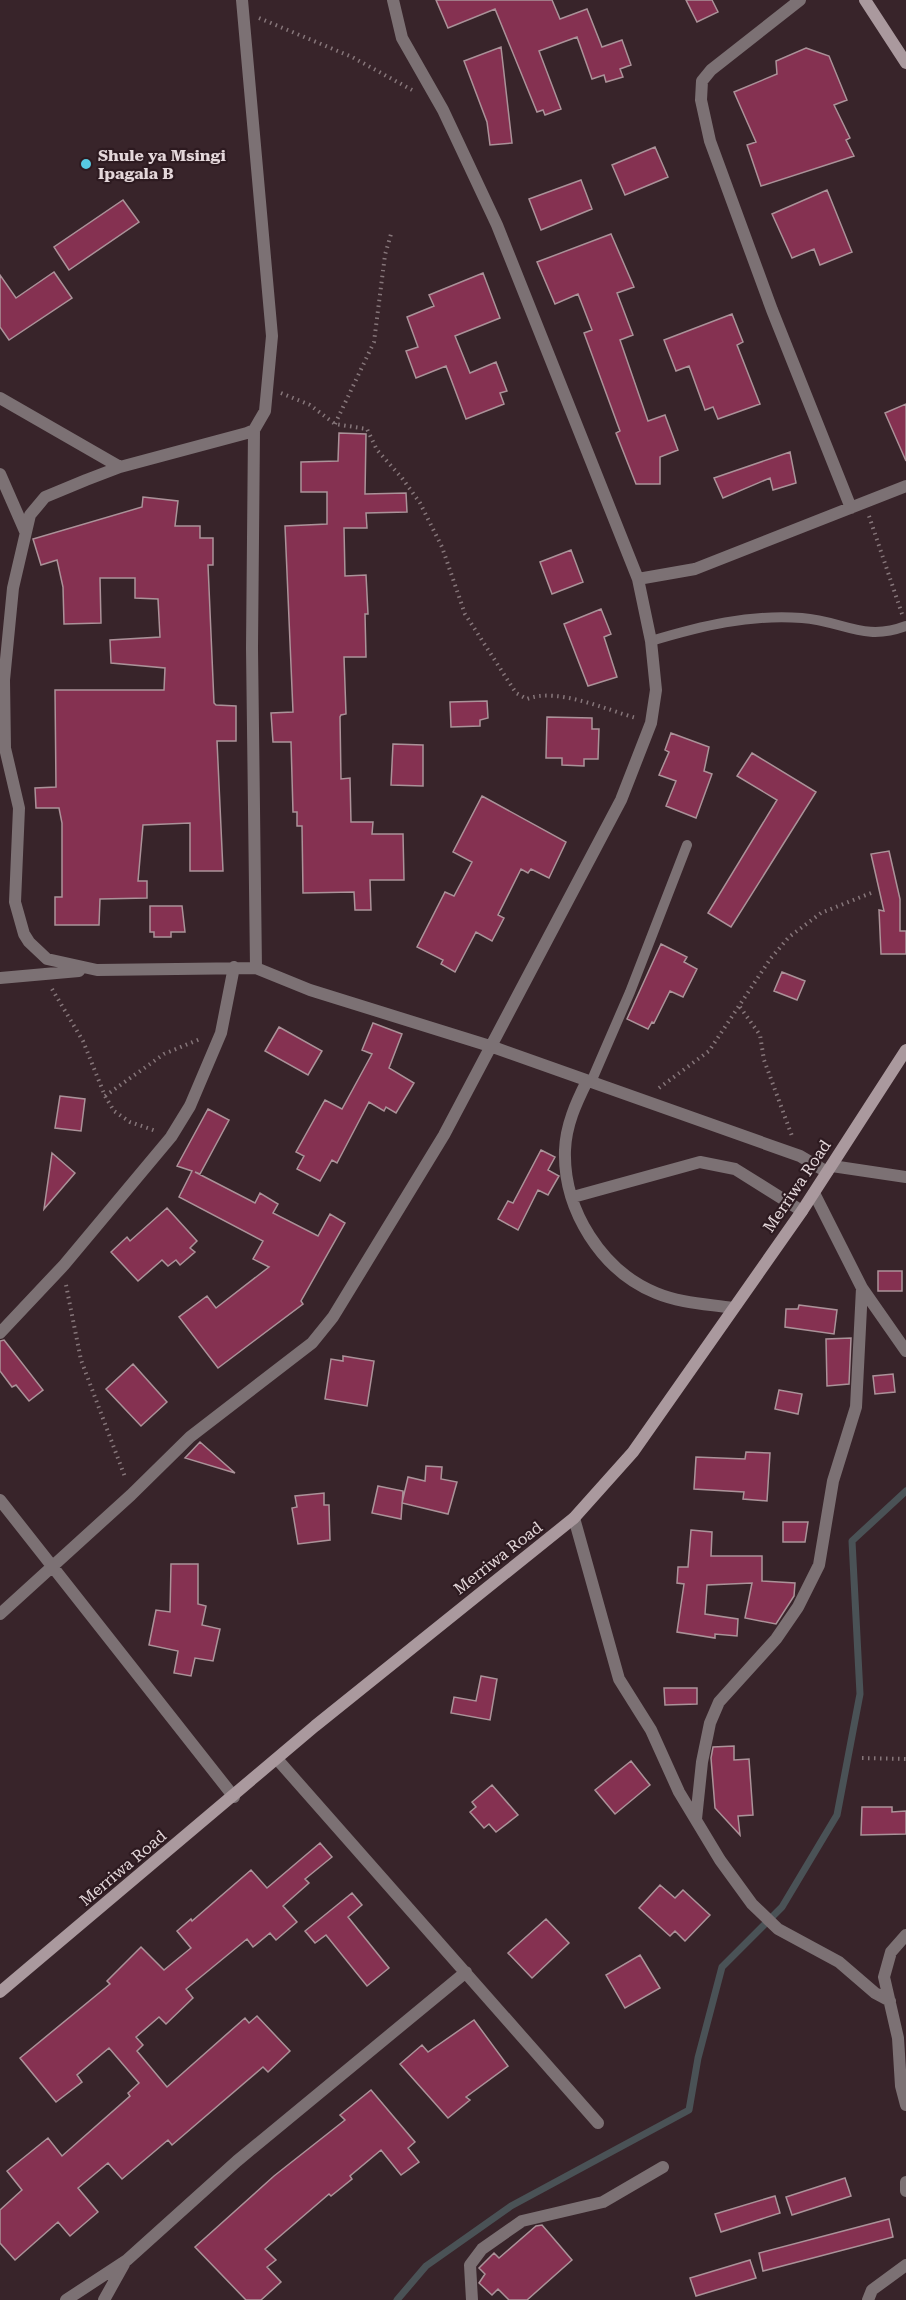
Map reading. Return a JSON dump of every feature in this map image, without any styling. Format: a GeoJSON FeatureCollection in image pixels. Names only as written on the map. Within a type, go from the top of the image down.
{"type":"FeatureCollection","features":[{"type":"Feature","properties":{"kind":"street"},"geometry":{"type":"LineString","coordinates":[[0,1614],[54,1567],[190,1437],[312,1343],[333,1317],[444,1135],[493,1047],[621,800],[651,723],[656,690],[651,641],[638,579],[497,225],[443,110],[402,38],[393,0]]}},
{"type":"Feature","properties":{"kind":"street"},"geometry":{"type":"LineString","coordinates":[[800,0],[711,70],[702,81],[701,100],[710,141],[764,288],[857,506]]}},
{"type":"Feature","properties":{"kind":"street"},"geometry":{"type":"LineString","coordinates":[[865,0],[906,63]]}},
{"type":"Feature","properties":{"kind":"street"},"geometry":{"type":"LineString","coordinates":[[242,6],[272,336],[265,411],[254,430],[252,660],[256,968]]}},
{"type":"Feature","properties":{"kind":"street"},"geometry":{"type":"LineString","coordinates":[[0,398],[120,467]]}},
{"type":"Feature","properties":{"kind":"street"},"geometry":{"type":"LineString","coordinates":[[97,970],[47,959],[24,934],[15,902],[19,808],[3,748],[6,650],[13,588],[25,531],[30,515],[45,497],[120,467],[222,442],[254,430]]}},
{"type":"Feature","properties":{"kind":"street"},"geometry":{"type":"LineString","coordinates":[[0,474],[25,531]]}},
{"type":"Feature","properties":{"kind":"street"},"geometry":{"type":"LineString","coordinates":[[638,579],[695,569],[906,486]]}},
{"type":"Feature","properties":{"kind":"street"},"geometry":{"type":"LineString","coordinates":[[0,1333],[64,1265],[171,1137],[190,1106],[221,1033],[234,967]]}},
{"type":"Feature","properties":{"kind":"street"},"geometry":{"type":"LineString","coordinates":[[0,978],[97,970],[256,968],[310,990],[493,1047],[800,1156],[829,1169],[906,1177]]}},
{"type":"Feature","properties":{"kind":"street","name":"Merriwa Road"},"geometry":{"type":"LineString","coordinates":[[0,1992],[277,1759],[574,1518],[633,1452],[802,1211],[906,1050]]}},
{"type":"Feature","properties":{"kind":"street"},"geometry":{"type":"LineString","coordinates":[[589,1082],[575,1105],[565,1151],[573,1197],[597,1250],[629,1277],[670,1298],[733,1308]]}},
{"type":"Feature","properties":{"kind":"street"},"geometry":{"type":"LineString","coordinates":[[573,1197],[655,1177],[674,1167],[700,1162],[735,1169],[802,1211]]}},
{"type":"Feature","properties":{"kind":"street"},"geometry":{"type":"LineString","coordinates":[[814,1192],[862,1288],[906,1351]]}},
{"type":"Feature","properties":{"kind":"street"},"geometry":{"type":"LineString","coordinates":[[696,1819],[702,1762],[710,1723],[719,1702],[776,1640],[798,1607],[819,1565],[833,1481],[856,1407],[862,1288]]}},
{"type":"Feature","properties":{"kind":"street"},"geometry":{"type":"LineString","coordinates":[[0,1500],[234,1797]]}},
{"type":"Feature","properties":{"kind":"street"},"geometry":{"type":"LineString","coordinates":[[574,1518],[619,1679],[651,1730],[679,1792],[720,1860],[752,1904],[778,1929],[839,1962],[875,1993],[890,2001]]}},
{"type":"Feature","properties":{"kind":"street"},"geometry":{"type":"LineString","coordinates":[[277,1759],[598,2123]]}},
{"type":"Feature","properties":{"kind":"street"},"geometry":{"type":"LineString","coordinates":[[906,1935],[891,1952],[884,1977],[898,2038],[901,2086],[906,2106]]}},
{"type":"Feature","properties":{"kind":"street"},"geometry":{"type":"LineString","coordinates":[[66,2300],[126,2260],[237,2162],[466,1972]]}},
{"type":"Feature","properties":{"kind":"street"},"geometry":{"type":"LineString","coordinates":[[472,2300],[470,2265],[482,2249],[522,2221],[603,2202],[663,2168]]}},
{"type":"Feature","properties":{"kind":"street"},"geometry":{"type":"LineString","coordinates":[[906,2182],[906,2192]]}},
{"type":"Feature","properties":{"kind":"street"},"geometry":{"type":"LineString","coordinates":[[104,2300],[126,2260]]}},
{"type":"Feature","properties":{"kind":"street"},"geometry":{"type":"LineString","coordinates":[[867,2300],[872,2290],[906,2265]]}},
{"type":"Feature","properties":{"kind":"lane"},"geometry":{"type":"LineString","coordinates":[[651,641],[737,619],[804,618],[875,634],[906,626]]}},
{"type":"Feature","properties":{"kind":"lane"},"geometry":{"type":"LineString","coordinates":[[589,1082],[630,992],[687,845]]}},
{"type":"Feature","properties":{"kind":"path"},"geometry":{"type":"LineString","coordinates":[[242,6],[352,57],[418,94]]}},
{"type":"Feature","properties":{"kind":"path"},"geometry":{"type":"LineString","coordinates":[[335,424],[374,342],[385,255],[391,234]]}},
{"type":"Feature","properties":{"kind":"path"},"geometry":{"type":"LineString","coordinates":[[268,389],[310,405],[335,424],[367,429],[377,450],[411,489],[442,547],[465,614],[516,693],[528,699],[537,695],[561,696],[651,723]]}},
{"type":"Feature","properties":{"kind":"path"},"geometry":{"type":"LineString","coordinates":[[857,506],[879,541],[906,626]]}},
{"type":"Feature","properties":{"kind":"path"},"geometry":{"type":"LineString","coordinates":[[640,1100],[709,1051],[780,946],[804,924],[828,909],[871,893]]}},
{"type":"Feature","properties":{"kind":"path"},"geometry":{"type":"LineString","coordinates":[[51,987],[89,1053],[105,1096],[114,1111],[130,1122],[171,1137]]}},
{"type":"Feature","properties":{"kind":"path"},"geometry":{"type":"LineString","coordinates":[[740,1007],[760,1035],[770,1079],[800,1156]]}},
{"type":"Feature","properties":{"kind":"path"},"geometry":{"type":"LineString","coordinates":[[105,1096],[164,1054],[221,1033]]}},
{"type":"Feature","properties":{"kind":"path"},"geometry":{"type":"LineString","coordinates":[[64,1265],[70,1314],[81,1360],[131,1495]]}},
{"type":"Feature","properties":{"kind":"path"},"geometry":{"type":"LineString","coordinates":[[862,1758],[906,1760]]}},
{"type":"Feature","properties":{"kind":"building"},"geometry":{"type":"Polygon","coordinates":[[[436,0],[552,0],[560,19],[587,9],[602,47],[622,40],[631,65],[620,69],[623,77],[606,82],[604,75],[592,79],[577,37],[539,51],[561,109],[545,115],[543,110],[537,112],[495,9],[448,28],[436,0]]]}},
{"type":"Feature","properties":{"kind":"building"},"geometry":{"type":"Polygon","coordinates":[[[686,0],[712,0],[718,12],[697,22],[686,0]]]}},
{"type":"Feature","properties":{"kind":"building"},"geometry":{"type":"Polygon","coordinates":[[[501,47],[512,143],[490,145],[487,122],[464,61],[501,47]]]}},
{"type":"Feature","properties":{"kind":"building"},"geometry":{"type":"Polygon","coordinates":[[[806,48],[829,56],[847,100],[834,105],[850,138],[846,140],[854,156],[761,186],[747,145],[756,142],[734,92],[777,74],[776,61],[806,48]]]}},
{"type":"Feature","properties":{"kind":"building"},"geometry":{"type":"Polygon","coordinates":[[[655,147],[668,177],[625,195],[612,165],[655,147]]]}},
{"type":"Feature","properties":{"kind":"building"},"geometry":{"type":"Polygon","coordinates":[[[581,180],[592,209],[541,230],[529,199],[581,180]]]}},
{"type":"Feature","properties":{"kind":"building"},"geometry":{"type":"Polygon","coordinates":[[[827,190],[852,252],[820,265],[814,249],[792,258],[772,214],[827,190]]]}},
{"type":"Feature","properties":{"kind":"building"},"geometry":{"type":"Polygon","coordinates":[[[123,200],[139,222],[69,270],[54,247],[123,200]]]}},
{"type":"Feature","properties":{"kind":"building"},"geometry":{"type":"Polygon","coordinates":[[[611,234],[634,287],[617,293],[633,335],[620,340],[648,421],[665,415],[678,450],[660,457],[660,484],[636,484],[616,433],[620,431],[584,333],[592,330],[578,294],[555,304],[537,262],[611,234]]]}},
{"type":"Feature","properties":{"kind":"building"},"geometry":{"type":"Polygon","coordinates":[[[54,272],[72,298],[9,340],[0,327],[0,275],[16,298],[54,272]]]}},
{"type":"Feature","properties":{"kind":"building"},"geometry":{"type":"Polygon","coordinates":[[[483,273],[500,318],[455,336],[470,373],[496,362],[507,391],[500,393],[504,404],[466,419],[446,366],[416,378],[406,351],[418,347],[407,317],[434,306],[429,295],[483,273]]]}},
{"type":"Feature","properties":{"kind":"building"},"geometry":{"type":"Polygon","coordinates":[[[732,314],[743,342],[737,345],[760,404],[718,419],[713,407],[705,410],[689,366],[676,371],[664,340],[732,314]]]}},
{"type":"Feature","properties":{"kind":"building"},"geometry":{"type":"Polygon","coordinates":[[[906,404],[906,461],[885,413],[906,404]]]}},
{"type":"Feature","properties":{"kind":"building"},"geometry":{"type":"Polygon","coordinates":[[[339,433],[366,434],[365,494],[406,493],[407,512],[366,513],[367,528],[344,528],[345,576],[366,575],[368,614],[365,614],[366,657],[344,657],[346,714],[340,717],[341,779],[350,778],[351,822],[373,822],[372,834],[403,834],[404,880],[370,880],[371,910],[355,910],[354,892],[303,893],[302,826],[297,826],[297,812],[293,812],[291,742],[273,742],[271,713],[293,712],[285,526],[327,524],[327,492],[301,492],[301,462],[338,461],[339,433]]]}},
{"type":"Feature","properties":{"kind":"building"},"geometry":{"type":"Polygon","coordinates":[[[790,452],[796,483],[773,490],[770,478],[723,498],[714,478],[790,452]]]}},
{"type":"Feature","properties":{"kind":"building"},"geometry":{"type":"Polygon","coordinates":[[[143,497],[178,501],[175,526],[200,526],[200,538],[213,538],[213,565],[208,565],[214,703],[236,706],[236,741],[217,741],[223,871],[190,871],[190,823],[143,825],[138,881],[147,881],[147,898],[100,899],[99,925],[55,925],[55,897],[62,897],[62,823],[59,808],[36,808],[35,788],[56,787],[55,690],[164,690],[165,668],[111,663],[110,640],[160,637],[158,599],[135,598],[135,578],[100,578],[101,623],[64,624],[63,587],[57,560],[41,565],[33,539],[142,507],[143,497]]]}},
{"type":"Feature","properties":{"kind":"building"},"geometry":{"type":"Polygon","coordinates":[[[571,550],[583,582],[552,594],[540,562],[571,550]]]}},
{"type":"Feature","properties":{"kind":"building"},"geometry":{"type":"Polygon","coordinates":[[[601,609],[611,634],[604,637],[617,677],[588,686],[564,624],[601,609]]]}},
{"type":"Feature","properties":{"kind":"building"},"geometry":{"type":"Polygon","coordinates":[[[487,701],[488,718],[480,720],[480,726],[451,727],[450,702],[487,701]]]}},
{"type":"Feature","properties":{"kind":"building"},"geometry":{"type":"Polygon","coordinates":[[[547,717],[592,718],[592,729],[599,729],[598,759],[584,759],[584,766],[562,765],[562,758],[546,758],[547,717]]]}},
{"type":"Feature","properties":{"kind":"building"},"geometry":{"type":"Polygon","coordinates":[[[671,733],[709,747],[704,771],[712,774],[696,818],[666,806],[676,781],[659,775],[669,752],[665,750],[671,733]]]}},
{"type":"Feature","properties":{"kind":"building"},"geometry":{"type":"Polygon","coordinates":[[[393,744],[423,745],[423,786],[391,785],[393,744]]]}},
{"type":"Feature","properties":{"kind":"building"},"geometry":{"type":"Polygon","coordinates":[[[752,753],[816,792],[731,927],[708,913],[777,800],[737,776],[752,753]]]}},
{"type":"Feature","properties":{"kind":"building"},"geometry":{"type":"Polygon","coordinates":[[[482,796],[566,842],[549,878],[531,869],[528,873],[521,869],[498,915],[504,918],[492,941],[476,932],[455,972],[441,964],[443,960],[417,947],[445,892],[454,896],[472,862],[453,852],[482,796]]]}},
{"type":"Feature","properties":{"kind":"building"},"geometry":{"type":"Polygon","coordinates":[[[889,851],[900,899],[900,931],[906,931],[906,954],[881,954],[879,910],[884,911],[871,854],[889,851]]]}},
{"type":"Feature","properties":{"kind":"building"},"geometry":{"type":"Polygon","coordinates":[[[150,906],[182,906],[185,932],[171,932],[171,937],[154,937],[154,932],[150,932],[150,906]]]}},
{"type":"Feature","properties":{"kind":"building"},"geometry":{"type":"Polygon","coordinates":[[[661,944],[687,957],[684,962],[697,969],[683,997],[670,991],[654,1023],[652,1022],[648,1029],[627,1019],[661,944]]]}},
{"type":"Feature","properties":{"kind":"building"},"geometry":{"type":"Polygon","coordinates":[[[782,972],[805,981],[797,1000],[774,991],[782,972]]]}},
{"type":"Feature","properties":{"kind":"building"},"geometry":{"type":"Polygon","coordinates":[[[373,1023],[402,1034],[389,1068],[414,1083],[396,1113],[386,1107],[384,1111],[369,1102],[337,1163],[332,1160],[320,1181],[297,1169],[304,1156],[296,1152],[325,1100],[342,1109],[372,1054],[362,1050],[373,1023]]]}},
{"type":"Feature","properties":{"kind":"building"},"geometry":{"type":"Polygon","coordinates":[[[279,1027],[322,1051],[308,1075],[265,1051],[279,1027]]]}},
{"type":"Feature","properties":{"kind":"building"},"geometry":{"type":"Polygon","coordinates":[[[60,1096],[85,1099],[81,1131],[55,1128],[60,1096]]]}},
{"type":"Feature","properties":{"kind":"building"},"geometry":{"type":"Polygon","coordinates":[[[208,1109],[229,1120],[200,1174],[195,1172],[255,1203],[260,1193],[278,1204],[273,1213],[318,1236],[330,1214],[345,1223],[301,1301],[303,1304],[218,1368],[179,1317],[207,1296],[216,1308],[269,1267],[253,1259],[263,1241],[179,1197],[192,1171],[177,1166],[208,1109]]]}},
{"type":"Feature","properties":{"kind":"building"},"geometry":{"type":"Polygon","coordinates":[[[541,1150],[555,1157],[548,1170],[559,1176],[548,1195],[538,1190],[518,1230],[498,1219],[508,1201],[513,1203],[541,1150]]]}},
{"type":"Feature","properties":{"kind":"building"},"geometry":{"type":"Polygon","coordinates":[[[52,1153],[75,1173],[44,1209],[52,1153]]]}},
{"type":"Feature","properties":{"kind":"building"},"geometry":{"type":"Polygon","coordinates":[[[167,1208],[197,1241],[190,1248],[195,1252],[180,1265],[176,1260],[168,1266],[162,1260],[138,1281],[111,1252],[127,1237],[130,1241],[167,1208]]]}},
{"type":"Feature","properties":{"kind":"building"},"geometry":{"type":"Polygon","coordinates":[[[878,1271],[902,1271],[902,1291],[878,1291],[878,1271]]]}},
{"type":"Feature","properties":{"kind":"building"},"geometry":{"type":"Polygon","coordinates":[[[799,1305],[837,1310],[834,1334],[785,1327],[786,1309],[798,1309],[799,1305]]]}},
{"type":"Feature","properties":{"kind":"building"},"geometry":{"type":"Polygon","coordinates":[[[851,1338],[849,1384],[827,1386],[826,1339],[851,1338]]]}},
{"type":"Feature","properties":{"kind":"building"},"geometry":{"type":"Polygon","coordinates":[[[4,1340],[43,1390],[29,1401],[16,1385],[12,1387],[0,1371],[0,1341],[4,1340]]]}},
{"type":"Feature","properties":{"kind":"building"},"geometry":{"type":"Polygon","coordinates":[[[343,1356],[374,1361],[367,1406],[325,1399],[331,1359],[343,1361],[343,1356]]]}},
{"type":"Feature","properties":{"kind":"building"},"geometry":{"type":"Polygon","coordinates":[[[133,1364],[167,1402],[141,1426],[106,1389],[133,1364]]]}},
{"type":"Feature","properties":{"kind":"building"},"geometry":{"type":"Polygon","coordinates":[[[893,1374],[895,1392],[875,1394],[873,1376],[893,1374]]]}},
{"type":"Feature","properties":{"kind":"building"},"geometry":{"type":"Polygon","coordinates":[[[779,1390],[802,1394],[798,1414],[775,1409],[779,1390]]]}},
{"type":"Feature","properties":{"kind":"building"},"geometry":{"type":"Polygon","coordinates":[[[200,1442],[235,1473],[185,1458],[200,1442]]]}},
{"type":"Feature","properties":{"kind":"building"},"geometry":{"type":"Polygon","coordinates":[[[746,1452],[770,1453],[767,1501],[743,1499],[744,1492],[694,1489],[696,1457],[745,1459],[746,1452]]]}},
{"type":"Feature","properties":{"kind":"building"},"geometry":{"type":"Polygon","coordinates":[[[426,1466],[442,1467],[441,1479],[457,1482],[448,1514],[402,1503],[408,1477],[425,1481],[426,1466]]]}},
{"type":"Feature","properties":{"kind":"building"},"geometry":{"type":"Polygon","coordinates":[[[378,1486],[403,1491],[401,1519],[372,1513],[378,1486]]]}},
{"type":"Feature","properties":{"kind":"building"},"geometry":{"type":"Polygon","coordinates":[[[324,1493],[324,1505],[329,1505],[330,1540],[298,1544],[292,1508],[297,1507],[295,1496],[324,1493]]]}},
{"type":"Feature","properties":{"kind":"building"},"geometry":{"type":"Polygon","coordinates":[[[783,1522],[808,1522],[805,1542],[783,1542],[783,1522]]]}},
{"type":"Feature","properties":{"kind":"building"},"geometry":{"type":"Polygon","coordinates":[[[691,1530],[712,1532],[711,1556],[762,1556],[762,1581],[795,1583],[794,1596],[776,1624],[745,1618],[752,1583],[707,1585],[705,1614],[738,1619],[737,1636],[715,1634],[715,1638],[677,1632],[684,1584],[677,1583],[678,1567],[688,1567],[691,1530]]]}},
{"type":"Feature","properties":{"kind":"building"},"geometry":{"type":"Polygon","coordinates":[[[171,1564],[198,1564],[198,1604],[206,1606],[202,1625],[220,1629],[213,1661],[195,1658],[191,1676],[174,1673],[178,1651],[149,1645],[156,1610],[170,1612],[171,1564]]]}},
{"type":"Feature","properties":{"kind":"building"},"geometry":{"type":"Polygon","coordinates":[[[481,1676],[497,1679],[490,1720],[451,1713],[454,1697],[476,1701],[481,1676]]]}},
{"type":"Feature","properties":{"kind":"building"},"geometry":{"type":"Polygon","coordinates":[[[664,1688],[697,1688],[697,1704],[665,1705],[664,1688]]]}},
{"type":"Feature","properties":{"kind":"building"},"geometry":{"type":"Polygon","coordinates":[[[734,1746],[734,1760],[749,1759],[753,1815],[738,1816],[740,1835],[715,1808],[711,1758],[713,1747],[734,1746]]]}},
{"type":"Feature","properties":{"kind":"building"},"geometry":{"type":"Polygon","coordinates":[[[631,1761],[650,1785],[615,1814],[595,1790],[631,1761]]]}},
{"type":"Feature","properties":{"kind":"building"},"geometry":{"type":"Polygon","coordinates":[[[492,1785],[518,1815],[496,1832],[489,1824],[484,1828],[470,1812],[476,1807],[472,1802],[492,1785]]]}},
{"type":"Feature","properties":{"kind":"building"},"geometry":{"type":"Polygon","coordinates":[[[862,1807],[892,1807],[892,1812],[906,1811],[906,1834],[861,1835],[862,1807]]]}},
{"type":"Feature","properties":{"kind":"building"},"geometry":{"type":"Polygon","coordinates":[[[320,1843],[332,1857],[305,1879],[309,1883],[283,1906],[297,1922],[276,1940],[270,1933],[253,1947],[247,1939],[186,1989],[193,1998],[166,2024],[159,2017],[136,2037],[143,2045],[137,2051],[167,2087],[245,2018],[249,2023],[257,2016],[290,2051],[268,2072],[263,2067],[172,2145],[168,2140],[122,2179],[108,2163],[78,2188],[98,2212],[70,2236],[58,2222],[15,2260],[0,2243],[0,2210],[22,2190],[7,2171],[48,2138],[62,2156],[130,2096],[128,2093],[139,2083],[109,2048],[77,2075],[82,2082],[56,2102],[20,2058],[110,1984],[107,1981],[141,1947],[164,1970],[191,1948],[177,1931],[191,1919],[192,1921],[251,1870],[267,1888],[320,1843]]]}},
{"type":"Feature","properties":{"kind":"building"},"geometry":{"type":"Polygon","coordinates":[[[660,1885],[675,1898],[683,1890],[710,1915],[685,1941],[675,1931],[670,1936],[639,1908],[660,1885]]]}},
{"type":"Feature","properties":{"kind":"building"},"geometry":{"type":"Polygon","coordinates":[[[352,1893],[362,1905],[348,1917],[389,1968],[367,1986],[326,1935],[315,1943],[305,1931],[352,1893]]]}},
{"type":"Feature","properties":{"kind":"building"},"geometry":{"type":"Polygon","coordinates":[[[546,1919],[569,1943],[532,1978],[508,1953],[546,1919]]]}},
{"type":"Feature","properties":{"kind":"building"},"geometry":{"type":"Polygon","coordinates":[[[640,1955],[660,1988],[625,2008],[606,1975],[640,1955]]]}},
{"type":"Feature","properties":{"kind":"building"},"geometry":{"type":"Polygon","coordinates":[[[474,2020],[508,2066],[466,2097],[470,2100],[448,2118],[400,2064],[422,2045],[428,2052],[474,2020]]]}},
{"type":"Feature","properties":{"kind":"building"},"geometry":{"type":"Polygon","coordinates":[[[371,2090],[415,2142],[408,2148],[419,2162],[401,2175],[381,2150],[350,2176],[352,2179],[331,2196],[329,2194],[265,2249],[276,2260],[267,2267],[281,2282],[261,2300],[246,2300],[195,2247],[274,2176],[345,2120],[340,2115],[371,2090]]]}},
{"type":"Feature","properties":{"kind":"building"},"geometry":{"type":"Polygon","coordinates":[[[845,2178],[851,2196],[792,2215],[786,2197],[845,2178]]]}},
{"type":"Feature","properties":{"kind":"building"},"geometry":{"type":"Polygon","coordinates":[[[775,2196],[780,2213],[721,2232],[715,2214],[775,2196]]]}},
{"type":"Feature","properties":{"kind":"building"},"geometry":{"type":"Polygon","coordinates":[[[889,2219],[893,2237],[763,2271],[759,2253],[889,2219]]]}},
{"type":"Feature","properties":{"kind":"building"},"geometry":{"type":"Polygon","coordinates":[[[542,2225],[572,2260],[527,2300],[509,2300],[498,2289],[492,2295],[479,2283],[485,2274],[479,2268],[494,2253],[499,2258],[536,2226],[542,2225]]]}},
{"type":"Feature","properties":{"kind":"building"},"geometry":{"type":"Polygon","coordinates":[[[750,2260],[756,2278],[696,2296],[690,2278],[750,2260]]]}},
{"type":"Feature","properties":{"kind":"waterway"},"geometry":{"type":"LineString","coordinates":[[397,2300],[426,2266],[511,2206],[689,2110],[698,2058],[722,1967],[782,1907],[837,1815],[860,1694],[852,1541],[906,1491]]}},
{"type":"Feature","properties":{"kind":"place","name":"Shule ya Msingi Ipagala B"},"geometry":{"type":"Point","coordinates":[86,164]}}]}
